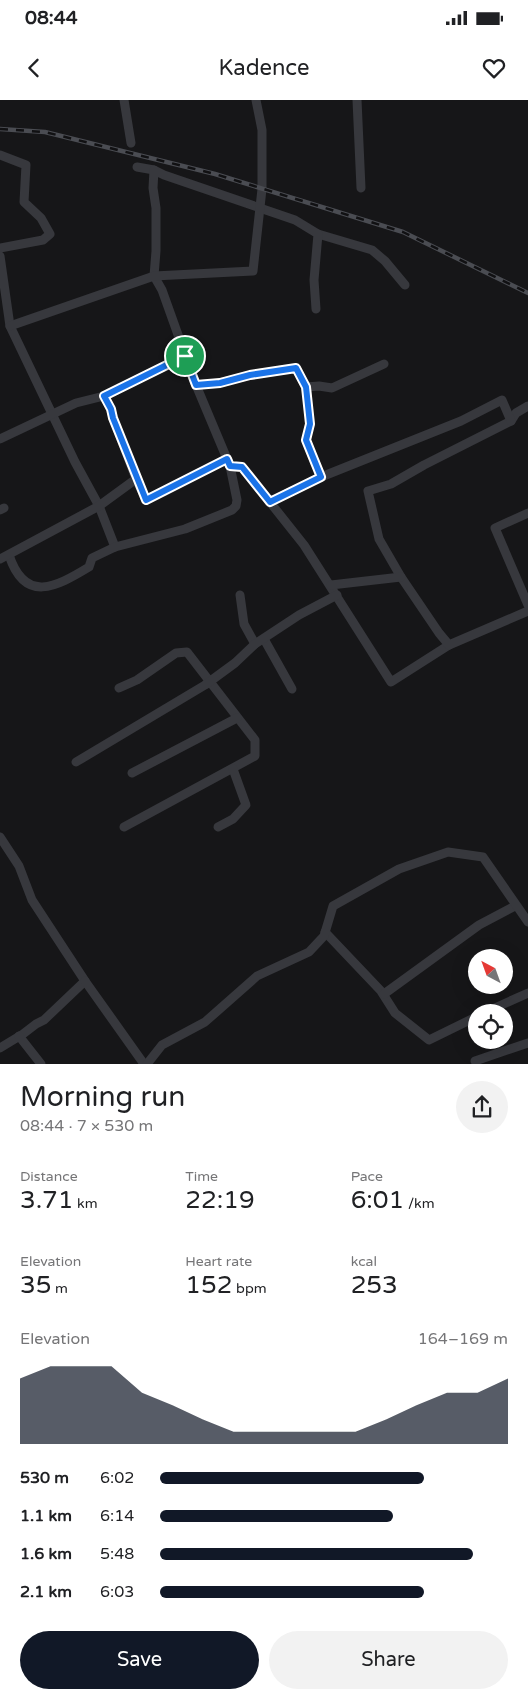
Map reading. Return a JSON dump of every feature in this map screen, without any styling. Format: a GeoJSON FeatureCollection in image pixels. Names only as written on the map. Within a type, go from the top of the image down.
{"type":"FeatureCollection","features":[{"type":"Feature","properties":{"kind":"street"},"geometry":{"type":"LineString","coordinates":[[124,100],[131,143]]}},
{"type":"Feature","properties":{"kind":"street"},"geometry":{"type":"LineString","coordinates":[[10,326],[154,276],[252,272],[260,208],[262,130],[256,100]]}},
{"type":"Feature","properties":{"kind":"street"},"geometry":{"type":"LineString","coordinates":[[357,100],[361,188]]}},
{"type":"Feature","properties":{"kind":"street"},"geometry":{"type":"LineString","coordinates":[[0,155],[26,165],[24,202],[41,218],[50,234],[43,240],[0,248]]}},
{"type":"Feature","properties":{"kind":"street"},"geometry":{"type":"LineString","coordinates":[[137,167],[154,170],[295,220],[318,234],[372,250],[405,285]]}},
{"type":"Feature","properties":{"kind":"street"},"geometry":{"type":"LineString","coordinates":[[9,555],[13,567],[24,582],[41,588],[65,581],[89,567],[92,558],[115,547],[185,529],[232,510],[236,506],[237,500],[229,462],[196,385],[162,290],[154,276],[156,208],[153,188],[154,170]]}},
{"type":"Feature","properties":{"kind":"street"},"geometry":{"type":"LineString","coordinates":[[316,309],[314,280],[318,234]]}},
{"type":"Feature","properties":{"kind":"street"},"geometry":{"type":"LineString","coordinates":[[0,256],[10,326],[51,415],[100,506],[115,547]]}},
{"type":"Feature","properties":{"kind":"street"},"geometry":{"type":"LineString","coordinates":[[0,439],[76,403],[104,396],[185,356]]}},
{"type":"Feature","properties":{"kind":"street"},"geometry":{"type":"LineString","coordinates":[[306,387],[332,388],[384,364]]}},
{"type":"Feature","properties":{"kind":"street"},"geometry":{"type":"LineString","coordinates":[[196,385],[220,383],[250,375],[296,368],[306,387],[310,424],[306,440],[321,477]]}},
{"type":"Feature","properties":{"kind":"street"},"geometry":{"type":"LineString","coordinates":[[104,396],[111,409],[146,500],[229,462],[242,467],[304,545],[391,682],[449,645],[528,611]]}},
{"type":"Feature","properties":{"kind":"street"},"geometry":{"type":"LineString","coordinates":[[270,502],[321,477],[461,421],[502,400],[511,421]]}},
{"type":"Feature","properties":{"kind":"street"},"geometry":{"type":"LineString","coordinates":[[449,645],[401,577],[379,539],[368,491],[391,484],[511,421],[516,413],[528,406]]}},
{"type":"Feature","properties":{"kind":"street"},"geometry":{"type":"LineString","coordinates":[[0,560],[100,506],[136,478]]}},
{"type":"Feature","properties":{"kind":"street"},"geometry":{"type":"LineString","coordinates":[[528,513],[495,528],[528,605]]}},
{"type":"Feature","properties":{"kind":"street"},"geometry":{"type":"LineString","coordinates":[[330,585],[401,577]]}},
{"type":"Feature","properties":{"kind":"street"},"geometry":{"type":"LineString","coordinates":[[240,594],[244,624],[255,644]]}},
{"type":"Feature","properties":{"kind":"street"},"geometry":{"type":"LineString","coordinates":[[76,762],[210,682],[235,663],[255,644],[299,615],[337,595]]}},
{"type":"Feature","properties":{"kind":"street"},"geometry":{"type":"LineString","coordinates":[[264,639],[292,689]]}},
{"type":"Feature","properties":{"kind":"street"},"geometry":{"type":"LineString","coordinates":[[119,688],[138,680],[176,653],[187,652],[255,740],[256,756],[124,827]]}},
{"type":"Feature","properties":{"kind":"street"},"geometry":{"type":"LineString","coordinates":[[132,773],[238,718]]}},
{"type":"Feature","properties":{"kind":"street"},"geometry":{"type":"LineString","coordinates":[[218,827],[233,819],[246,805],[233,769]]}},
{"type":"Feature","properties":{"kind":"street"},"geometry":{"type":"LineString","coordinates":[[0,837],[19,866],[32,900],[85,981],[146,1064],[162,1045],[205,1022],[257,976],[309,952],[324,936],[333,906],[399,869],[448,852],[483,857],[528,922]]}},
{"type":"Feature","properties":{"kind":"street"},"geometry":{"type":"LineString","coordinates":[[384,994],[479,925],[516,906]]}},
{"type":"Feature","properties":{"kind":"street"},"geometry":{"type":"LineString","coordinates":[[326,932],[384,994],[395,1012],[429,1040],[468,1021]]}},
{"type":"Feature","properties":{"kind":"street"},"geometry":{"type":"LineString","coordinates":[[0,1048],[44,1020],[85,981]]}},
{"type":"Feature","properties":{"kind":"street"},"geometry":{"type":"LineString","coordinates":[[504,1004],[528,993]]}},
{"type":"Feature","properties":{"kind":"street"},"geometry":{"type":"LineString","coordinates":[[19,1036],[41,1064]]}},
{"type":"Feature","properties":{"kind":"street"},"geometry":{"type":"LineString","coordinates":[[475,1061],[528,1043]]}},
{"type":"Feature","properties":{"kind":"railway"},"geometry":{"type":"LineString","coordinates":[[0,129],[45,132],[215,174],[403,232],[528,293]]}},
{"type":"Feature","properties":{"kind":"route"},"geometry":{"type":"LineString","coordinates":[[185,356],[196,385],[220,383],[250,375],[296,368],[306,387],[310,424],[306,440],[321,477],[270,502],[242,467],[230,466],[227,459],[146,500],[111,409],[104,396],[185,356]]}}]}
